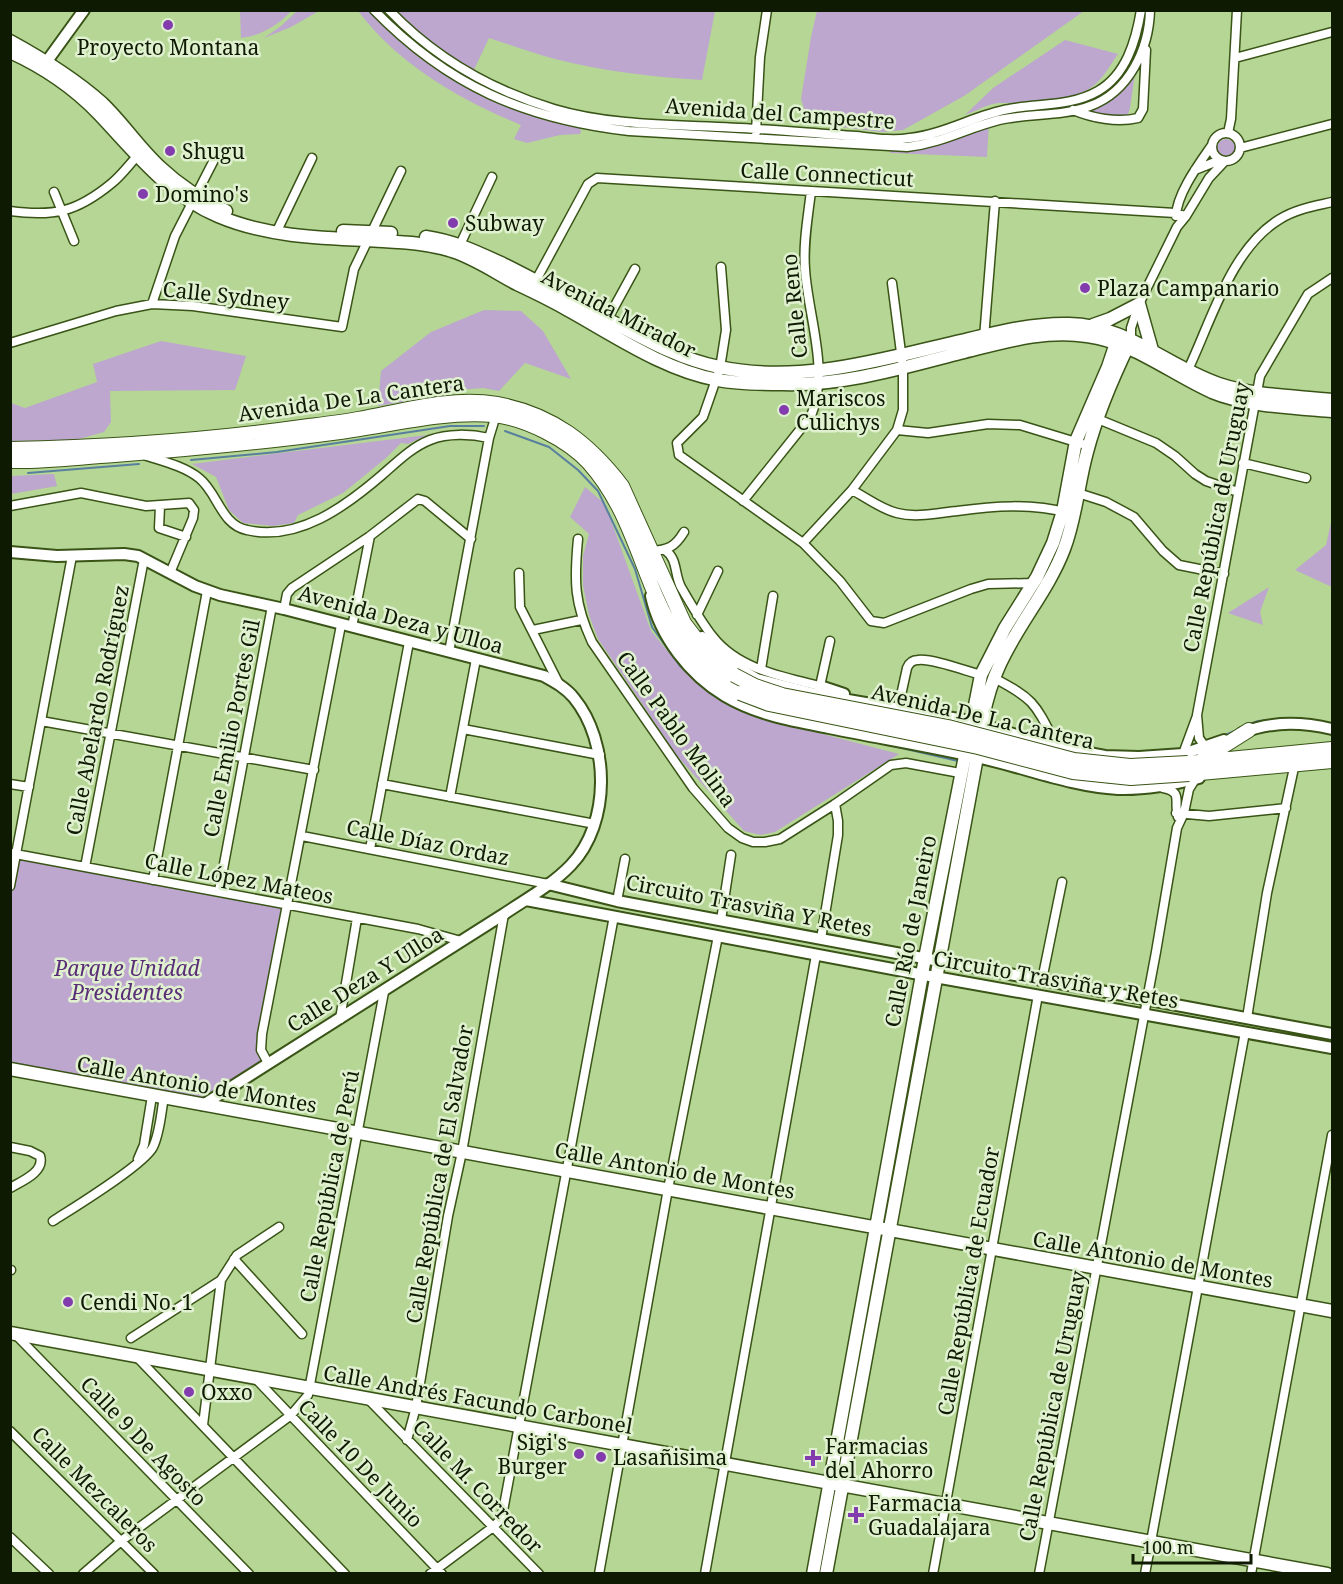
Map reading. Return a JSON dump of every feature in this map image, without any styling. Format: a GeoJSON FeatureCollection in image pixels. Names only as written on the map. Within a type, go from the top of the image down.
{"type":"FeatureCollection","features":[{"type":"Feature","properties":{"kind":"main road","name":"Avenida Mirador"},"geometry":{"type":"LineString","coordinates":[[10,41],[44,64],[86,101],[141,153],[163,181],[229,220],[278,230],[369,236],[458,248],[533,285],[605,325],[657,359],[760,384],[903,368],[984,341]]}},
{"type":"Feature","properties":{"kind":"main road","name":"Avenida Mirador"},"geometry":{"type":"LineString","coordinates":[[10,52],[44,64]]}},
{"type":"Feature","properties":{"kind":"main road"},"geometry":{"type":"LineString","coordinates":[[1139,304],[1148,352],[1112,369],[1104,350],[1091,331],[1139,304]]}},
{"type":"Feature","properties":{"kind":"main road","name":"Avenida Mirador"},"geometry":{"type":"LineString","coordinates":[[819,377],[902,354],[984,341],[1091,331],[1125,338],[1186,373],[1212,392],[1256,397],[1332,411]]}},
{"type":"Feature","properties":{"kind":"main road","name":"Calle Río de Janeiro"},"geometry":{"type":"LineString","coordinates":[[976,723],[994,678],[1020,627],[1054,572],[1064,549],[1076,441],[1093,417],[1125,338]]}},
{"type":"Feature","properties":{"kind":"main road","name":"Avenida Mirador"},"geometry":{"type":"LineString","coordinates":[[1256,397],[1332,400]]}},
{"type":"Feature","properties":{"kind":"main road","name":"Avenida De La Cantera"},"geometry":{"type":"LineString","coordinates":[[12,458],[355,420],[453,402],[483,402],[525,412],[561,428],[585,444],[603,472],[671,629],[688,653],[718,680],[740,693],[769,704],[978,747],[1073,772],[1131,778],[1190,766],[1332,749]]}},
{"type":"Feature","properties":{"kind":"main road","name":"Avenida De La Cantera"},"geometry":{"type":"LineString","coordinates":[[12,458],[138,453],[293,438],[447,416],[496,415],[526,424],[559,439],[622,486],[658,550],[669,594],[684,623],[697,641],[715,661],[734,675],[782,695],[948,727],[1074,760],[1130,766],[1190,766],[1228,770],[1332,761]]}},
{"type":"Feature","properties":{"kind":"main road","name":"Calle Río de Janeiro"},"geometry":{"type":"LineString","coordinates":[[826,1574],[938,961],[976,723],[981,675],[1005,628],[1034,583],[1078,493],[1093,417]]}},
{"type":"Feature","properties":{"kind":"main road"},"geometry":{"type":"LineString","coordinates":[[1190,766],[1250,730]]}},
{"type":"Feature","properties":{"kind":"main road","name":"Calle Río de Janeiro"},"geometry":{"type":"LineString","coordinates":[[813,1574],[960,773],[970,756]]}},
{"type":"Feature","properties":{"kind":"main road","name":"Calle Antonio de Montes"},"geometry":{"type":"LineString","coordinates":[[10,1069],[1332,1311]]}},
{"type":"Feature","properties":{"kind":"main road","name":"Calle Andrés Facundo Carbonel"},"geometry":{"type":"LineString","coordinates":[[12,1333],[1327,1574]]}},
{"type":"Feature","properties":{"kind":"street"},"geometry":{"type":"LineString","coordinates":[[44,64],[84,10]]}},
{"type":"Feature","properties":{"kind":"street","name":"Avenida del Campestre"},"geometry":{"type":"LineString","coordinates":[[374,10],[403,39],[464,82],[488,94],[555,118],[585,126],[629,126],[755,133],[907,147],[936,143],[962,129],[1055,109],[1098,91],[1110,82],[1126,61],[1139,23],[1140,10]]}},
{"type":"Feature","properties":{"kind":"street","name":"Avenida del Campestre"},"geometry":{"type":"LineString","coordinates":[[388,10],[433,50],[492,85],[556,109],[629,126]]}},
{"type":"Feature","properties":{"kind":"street"},"geometry":{"type":"LineString","coordinates":[[755,133],[760,57],[767,10]]}},
{"type":"Feature","properties":{"kind":"street","name":"Avenida del Campestre"},"geometry":{"type":"LineString","coordinates":[[1055,109],[1073,110],[1090,106],[1116,90],[1137,62],[1146,40],[1150,10]]}},
{"type":"Feature","properties":{"kind":"street"},"geometry":{"type":"LineString","coordinates":[[1228,133],[1231,119],[1237,10]]}},
{"type":"Feature","properties":{"kind":"street"},"geometry":{"type":"LineString","coordinates":[[1139,23],[1150,23]]}},
{"type":"Feature","properties":{"kind":"street"},"geometry":{"type":"LineString","coordinates":[[1234,58],[1332,32]]}},
{"type":"Feature","properties":{"kind":"street","name":"Avenida del Campestre"},"geometry":{"type":"LineString","coordinates":[[1073,110],[1090,117],[1127,119],[1140,116],[1143,109],[1146,40]]}},
{"type":"Feature","properties":{"kind":"street"},"geometry":{"type":"LineString","coordinates":[[488,94],[492,85]]}},
{"type":"Feature","properties":{"kind":"street"},"geometry":{"type":"LineString","coordinates":[[1240,148],[1332,124]]}},
{"type":"Feature","properties":{"kind":"street"},"geometry":{"type":"LineString","coordinates":[[1177,227],[1175,213],[1193,173],[1219,135],[1228,133],[1236,136],[1240,148],[1237,157],[1193,173]]}},
{"type":"Feature","properties":{"kind":"street"},"geometry":{"type":"LineString","coordinates":[[1212,145],[1213,154],[1222,161]]}},
{"type":"Feature","properties":{"kind":"street"},"geometry":{"type":"LineString","coordinates":[[10,211],[45,215],[78,206],[113,183],[141,153]]}},
{"type":"Feature","properties":{"kind":"street"},"geometry":{"type":"LineString","coordinates":[[152,304],[169,252],[215,158]]}},
{"type":"Feature","properties":{"kind":"street"},"geometry":{"type":"LineString","coordinates":[[278,230],[312,158]]}},
{"type":"Feature","properties":{"kind":"street","name":"Calle Río de Janeiro"},"geometry":{"type":"LineString","coordinates":[[1125,338],[1177,227],[1222,161]]}},
{"type":"Feature","properties":{"kind":"street"},"geometry":{"type":"LineString","coordinates":[[369,236],[401,171]]}},
{"type":"Feature","properties":{"kind":"street"},"geometry":{"type":"LineString","coordinates":[[1193,173],[1205,184]]}},
{"type":"Feature","properties":{"kind":"street"},"geometry":{"type":"LineString","coordinates":[[458,248],[492,177]]}},
{"type":"Feature","properties":{"kind":"street","name":"Calle Connecticut"},"geometry":{"type":"LineString","coordinates":[[533,285],[585,188],[591,180],[597,178],[995,201],[1175,213],[1186,216]]}},
{"type":"Feature","properties":{"kind":"street","name":"Calle Reno"},"geometry":{"type":"LineString","coordinates":[[742,501],[811,416],[819,377],[804,267],[805,233],[811,191]]}},
{"type":"Feature","properties":{"kind":"street"},"geometry":{"type":"LineString","coordinates":[[54,192],[74,241]]}},
{"type":"Feature","properties":{"kind":"street"},"geometry":{"type":"LineString","coordinates":[[984,341],[995,201]]}},
{"type":"Feature","properties":{"kind":"street"},"geometry":{"type":"LineString","coordinates":[[1186,373],[1242,254],[1253,240],[1282,218],[1302,209],[1332,202]]}},
{"type":"Feature","properties":{"kind":"street","name":"Calle Sydney"},"geometry":{"type":"LineString","coordinates":[[10,343],[116,311],[152,304],[193,306],[342,327],[354,269],[369,236]]}},
{"type":"Feature","properties":{"kind":"street"},"geometry":{"type":"LineString","coordinates":[[721,267],[726,330],[718,374],[703,417],[679,440],[677,452],[679,455],[803,543],[840,581],[867,617],[878,623],[893,620],[988,584],[1034,583]]}},
{"type":"Feature","properties":{"kind":"street"},"geometry":{"type":"LineString","coordinates":[[605,325],[634,269]]}},
{"type":"Feature","properties":{"kind":"street","name":"Calle República de Uruguay"},"geometry":{"type":"LineString","coordinates":[[1039,1574],[1180,815],[1187,792],[1190,766],[1188,744],[1192,723],[1197,715],[1260,376],[1308,294],[1332,278]]}},
{"type":"Feature","properties":{"kind":"street"},"geometry":{"type":"LineString","coordinates":[[803,543],[852,490],[897,430],[903,410],[903,368],[892,283]]}},
{"type":"Feature","properties":{"kind":"street"},"geometry":{"type":"LineString","coordinates":[[449,652],[489,438],[496,415]]}},
{"type":"Feature","properties":{"kind":"street"},"geometry":{"type":"LineString","coordinates":[[1093,417],[1156,442],[1206,481],[1238,492]]}},
{"type":"Feature","properties":{"kind":"street"},"geometry":{"type":"LineString","coordinates":[[897,430],[928,433],[988,424],[1020,425],[1089,446]]}},
{"type":"Feature","properties":{"kind":"street"},"geometry":{"type":"LineString","coordinates":[[138,453],[181,468],[199,478],[210,489],[230,522],[239,528],[269,532],[293,529],[331,513],[429,440],[470,435],[489,438]]}},
{"type":"Feature","properties":{"kind":"street"},"geometry":{"type":"LineString","coordinates":[[1244,463],[1306,478]]}},
{"type":"Feature","properties":{"kind":"street"},"geometry":{"type":"LineString","coordinates":[[852,490],[887,510],[900,514],[1002,506],[1068,513]]}},
{"type":"Feature","properties":{"kind":"street"},"geometry":{"type":"LineString","coordinates":[[10,506],[81,493],[139,505],[160,506],[186,503],[192,506],[193,518],[171,573]]}},
{"type":"Feature","properties":{"kind":"street"},"geometry":{"type":"LineString","coordinates":[[1078,493],[1106,502],[1134,517],[1163,551],[1179,565],[1224,574]]}},
{"type":"Feature","properties":{"kind":"street","name":"Calle Emilio Portes Gil"},"geometry":{"type":"LineString","coordinates":[[219,891],[244,757],[278,608],[287,594],[292,588],[370,536],[420,499],[471,539]]}},
{"type":"Feature","properties":{"kind":"street"},"geometry":{"type":"LineString","coordinates":[[160,506],[159,528],[186,537]]}},
{"type":"Feature","properties":{"kind":"street"},"geometry":{"type":"LineString","coordinates":[[658,550],[678,542],[684,532]]}},
{"type":"Feature","properties":{"kind":"street"},"geometry":{"type":"LineString","coordinates":[[268,1063],[261,1045],[288,904],[314,770],[370,536]]}},
{"type":"Feature","properties":{"kind":"street","name":"Calle Pablo Molina"},"geometry":{"type":"LineString","coordinates":[[578,539],[575,571],[576,596],[582,620],[592,642],[678,768],[728,828],[742,838],[765,843],[780,839],[891,765],[898,763],[960,773]]}},
{"type":"Feature","properties":{"kind":"street"},"geometry":{"type":"LineString","coordinates":[[658,550],[672,556],[679,583],[714,639],[724,649],[735,657],[782,677],[820,686],[867,703]]}},
{"type":"Feature","properties":{"kind":"street","name":"Avenida Deza y Ulloa"},"geometry":{"type":"LineString","coordinates":[[10,552],[72,556],[124,554],[144,559],[207,591],[544,676],[559,684],[574,698],[596,740],[600,755],[602,789],[595,824],[585,846],[572,865],[548,884]]}},
{"type":"Feature","properties":{"kind":"street"},"geometry":{"type":"LineString","coordinates":[[10,886],[13,854],[72,556]]}},
{"type":"Feature","properties":{"kind":"street","name":"Calle Abelardo Rodríguez"},"geometry":{"type":"LineString","coordinates":[[85,867],[144,559]]}},
{"type":"Feature","properties":{"kind":"street"},"geometry":{"type":"LineString","coordinates":[[698,615],[718,572]]}},
{"type":"Feature","properties":{"kind":"street"},"geometry":{"type":"LineString","coordinates":[[519,573],[520,607],[559,684]]}},
{"type":"Feature","properties":{"kind":"street","name":"Avenida De La Cantera"},"geometry":{"type":"LineString","coordinates":[[647,575],[653,605],[662,628],[688,666],[725,696],[760,713],[780,718],[970,756],[1056,779],[1116,789],[1158,787],[1190,766],[1206,748],[1250,730],[1273,724],[1296,723],[1332,729]]}},
{"type":"Feature","properties":{"kind":"street"},"geometry":{"type":"LineString","coordinates":[[153,880],[207,591]]}},
{"type":"Feature","properties":{"kind":"street","name":"Avenida De La Cantera"},"geometry":{"type":"LineString","coordinates":[[669,594],[708,644],[731,664],[744,672],[786,688],[976,723],[1056,747],[1190,766]]}},
{"type":"Feature","properties":{"kind":"street"},"geometry":{"type":"LineString","coordinates":[[761,669],[773,596]]}},
{"type":"Feature","properties":{"kind":"street"},"geometry":{"type":"LineString","coordinates":[[533,630],[582,620]]}},
{"type":"Feature","properties":{"kind":"street"},"geometry":{"type":"LineString","coordinates":[[820,686],[830,641]]}},
{"type":"Feature","properties":{"kind":"street"},"geometry":{"type":"LineString","coordinates":[[370,849],[409,642]]}},
{"type":"Feature","properties":{"kind":"street"},"geometry":{"type":"LineString","coordinates":[[450,797],[477,659]]}},
{"type":"Feature","properties":{"kind":"street"},"geometry":{"type":"LineString","coordinates":[[898,709],[906,668],[915,660],[928,661],[981,675]]}},
{"type":"Feature","properties":{"kind":"street"},"geometry":{"type":"LineString","coordinates":[[994,678],[1030,699],[1054,741]]}},
{"type":"Feature","properties":{"kind":"street"},"geometry":{"type":"LineString","coordinates":[[918,745],[929,742],[937,732],[934,720],[927,713]]}},
{"type":"Feature","properties":{"kind":"street"},"geometry":{"type":"LineString","coordinates":[[1197,715],[1199,738],[1206,748]]}},
{"type":"Feature","properties":{"kind":"street"},"geometry":{"type":"LineString","coordinates":[[41,721],[314,770]]}},
{"type":"Feature","properties":{"kind":"street"},"geometry":{"type":"LineString","coordinates":[[463,729],[600,755]]}},
{"type":"Feature","properties":{"kind":"street"},"geometry":{"type":"LineString","coordinates":[[1026,738],[1011,741],[1008,754],[1027,771]]}},
{"type":"Feature","properties":{"kind":"street"},"geometry":{"type":"LineString","coordinates":[[1247,1018],[1268,893],[1295,763]]}},
{"type":"Feature","properties":{"kind":"street"},"geometry":{"type":"LineString","coordinates":[[10,784],[28,787]]}},
{"type":"Feature","properties":{"kind":"street"},"geometry":{"type":"LineString","coordinates":[[382,784],[595,824]]}},
{"type":"Feature","properties":{"kind":"street"},"geometry":{"type":"LineString","coordinates":[[1158,787],[1171,790],[1176,795],[1180,815],[1209,816],[1286,808]]}},
{"type":"Feature","properties":{"kind":"street"},"geometry":{"type":"LineString","coordinates":[[821,939],[838,835],[835,804]]}},
{"type":"Feature","properties":{"kind":"street","name":"Calle Díaz Ordaz"},"geometry":{"type":"LineString","coordinates":[[302,836],[548,884]]}},
{"type":"Feature","properties":{"kind":"street","name":"Calle López Mateos"},"geometry":{"type":"LineString","coordinates":[[13,854],[418,929],[461,941]]}},
{"type":"Feature","properties":{"kind":"street"},"geometry":{"type":"LineString","coordinates":[[721,920],[731,855]]}},
{"type":"Feature","properties":{"kind":"street"},"geometry":{"type":"LineString","coordinates":[[617,901],[625,859]]}},
{"type":"Feature","properties":{"kind":"street"},"geometry":{"type":"LineString","coordinates":[[1042,980],[1062,882]]}},
{"type":"Feature","properties":{"kind":"street","name":"Circuito Trasviña Y Retes"},"geometry":{"type":"LineString","coordinates":[[548,884],[617,901],[1332,1034]]}},
{"type":"Feature","properties":{"kind":"street","name":"Calle Deza Y Ulloa"},"geometry":{"type":"LineString","coordinates":[[203,1105],[384,992],[548,884]]}},
{"type":"Feature","properties":{"kind":"street","name":"Circuito Trasviña y Retes"},"geometry":{"type":"LineString","coordinates":[[526,900],[922,975],[1332,1048]]}},
{"type":"Feature","properties":{"kind":"street","name":"Calle República de El Salvador"},"geometry":{"type":"LineString","coordinates":[[407,1440],[416,1407],[448,1216],[462,1152],[504,914]]}},
{"type":"Feature","properties":{"kind":"street"},"geometry":{"type":"LineString","coordinates":[[436,1572],[493,1527],[500,1520],[503,1511],[614,916]]}},
{"type":"Feature","properties":{"kind":"street"},"geometry":{"type":"LineString","coordinates":[[340,1019],[357,918]]}},
{"type":"Feature","properties":{"kind":"street"},"geometry":{"type":"LineString","coordinates":[[599,1574],[668,1189],[718,936]]}},
{"type":"Feature","properties":{"kind":"street"},"geometry":{"type":"LineString","coordinates":[[705,1574],[816,955]]}},
{"type":"Feature","properties":{"kind":"street","name":"Calle República de Perú"},"geometry":{"type":"LineString","coordinates":[[310,1388],[384,992]]}},
{"type":"Feature","properties":{"kind":"street","name":"Calle República de Ecuador"},"geometry":{"type":"LineString","coordinates":[[933,1574],[1038,995]]}},
{"type":"Feature","properties":{"kind":"street"},"geometry":{"type":"LineString","coordinates":[[1145,1574],[1245,1032]]}},
{"type":"Feature","properties":{"kind":"street"},"geometry":{"type":"LineString","coordinates":[[53,1221],[136,1163],[152,1148],[158,1096]]}},
{"type":"Feature","properties":{"kind":"street"},"geometry":{"type":"LineString","coordinates":[[1251,1574],[1332,1135]]}},
{"type":"Feature","properties":{"kind":"street"},"geometry":{"type":"LineString","coordinates":[[10,1147],[35,1152],[42,1161],[34,1173],[10,1188]]}},
{"type":"Feature","properties":{"kind":"street"},"geometry":{"type":"LineString","coordinates":[[203,1425],[221,1281],[234,1259],[279,1227]]}},
{"type":"Feature","properties":{"kind":"street"},"geometry":{"type":"LineString","coordinates":[[234,1259],[302,1334]]}},
{"type":"Feature","properties":{"kind":"street"},"geometry":{"type":"LineString","coordinates":[[131,1338],[221,1281]]}},
{"type":"Feature","properties":{"kind":"street","name":"Calle 9 De Agosto"},"geometry":{"type":"LineString","coordinates":[[12,1333],[249,1574]]}},
{"type":"Feature","properties":{"kind":"street"},"geometry":{"type":"LineString","coordinates":[[135,1355],[345,1574]]}},
{"type":"Feature","properties":{"kind":"street","name":"Calle 10 De Junio"},"geometry":{"type":"LineString","coordinates":[[254,1378],[436,1572]]}},
{"type":"Feature","properties":{"kind":"street"},"geometry":{"type":"LineString","coordinates":[[83,1574],[121,1541],[291,1415],[305,1400],[310,1388]]}},
{"type":"Feature","properties":{"kind":"street","name":"Calle M. Corredor"},"geometry":{"type":"LineString","coordinates":[[367,1398],[538,1574]]}},
{"type":"Feature","properties":{"kind":"street","name":"Calle Mezcaleros"},"geometry":{"type":"LineString","coordinates":[[10,1431],[154,1574]]}},
{"type":"Feature","properties":{"kind":"street"},"geometry":{"type":"LineString","coordinates":[[10,1537],[49,1574]]}},
{"type":"Feature","properties":{"kind":"green space"},"geometry":{"type":"Polygon","coordinates":[[[240,10],[291,11],[269,29],[241,38],[240,10]]]}},
{"type":"Feature","properties":{"kind":"green space"},"geometry":{"type":"Polygon","coordinates":[[[387,10],[715,11],[702,80],[591,67],[555,59],[489,38],[471,76],[387,10]]]}},
{"type":"Feature","properties":{"kind":"green space"},"geometry":{"type":"Polygon","coordinates":[[[817,10],[1084,11],[964,96],[903,130],[882,132],[825,125],[812,120],[805,112],[801,99],[817,10]]]}},
{"type":"Feature","properties":{"kind":"green space"},"geometry":{"type":"Polygon","coordinates":[[[297,11],[319,11],[291,27],[264,38],[281,26],[297,11]]]}},
{"type":"Feature","properties":{"kind":"green space"},"geometry":{"type":"Polygon","coordinates":[[[358,11],[373,11],[459,81],[578,124],[580,134],[560,135],[527,143],[514,139],[521,125],[453,92],[411,64],[374,30],[358,11]]]}},
{"type":"Feature","properties":{"kind":"green space"},"geometry":{"type":"Polygon","coordinates":[[[1065,40],[1118,54],[1100,80],[1082,93],[1048,102],[996,103],[965,115],[993,88],[1065,40]]]}},
{"type":"Feature","properties":{"kind":"green space"},"geometry":{"type":"Polygon","coordinates":[[[1138,52],[1127,117],[1092,118],[1066,114],[1106,94],[1116,85],[1138,52]]]}},
{"type":"Feature","properties":{"kind":"green space"},"geometry":{"type":"Polygon","coordinates":[[[989,122],[987,157],[890,153],[890,147],[904,147],[989,122]]]}},
{"type":"Feature","properties":{"kind":"green space"},"geometry":{"type":"Polygon","coordinates":[[[1226,139],[1232,142],[1235,148],[1232,154],[1226,157],[1220,154],[1217,148],[1220,142],[1226,139]]]}},
{"type":"Feature","properties":{"kind":"green space"},"geometry":{"type":"Polygon","coordinates":[[[484,310],[521,311],[543,331],[571,379],[525,363],[499,391],[483,388],[432,392],[408,401],[378,406],[381,371],[431,332],[484,310]]]}},
{"type":"Feature","properties":{"kind":"green space"},"geometry":{"type":"Polygon","coordinates":[[[161,341],[246,356],[235,390],[110,391],[111,422],[104,432],[75,440],[11,441],[11,403],[25,408],[97,382],[93,364],[161,341]]]}},
{"type":"Feature","properties":{"kind":"green space"},"geometry":{"type":"Polygon","coordinates":[[[427,435],[408,444],[401,443],[343,493],[298,515],[294,523],[273,526],[243,523],[229,510],[216,477],[192,464],[427,435]]]}},
{"type":"Feature","properties":{"kind":"green space"},"geometry":{"type":"Polygon","coordinates":[[[54,474],[57,486],[11,494],[11,476],[54,474]]]}},
{"type":"Feature","properties":{"kind":"green space"},"geometry":{"type":"Polygon","coordinates":[[[585,487],[605,504],[651,631],[680,666],[712,694],[731,706],[773,721],[899,754],[775,832],[761,835],[744,831],[678,757],[598,639],[589,615],[583,585],[583,556],[589,534],[570,517],[585,487]]]}},
{"type":"Feature","properties":{"kind":"green space"},"geometry":{"type":"Polygon","coordinates":[[[1332,518],[1332,587],[1295,570],[1326,545],[1332,518]]]}},
{"type":"Feature","properties":{"kind":"green space"},"geometry":{"type":"Polygon","coordinates":[[[1269,587],[1260,612],[1263,625],[1228,613],[1269,587]]]}},
{"type":"Feature","properties":{"kind":"green space","name":"Parque Unidad Presidentes"},"geometry":{"type":"Polygon","coordinates":[[[17,852],[290,903],[262,1054],[266,1064],[205,1102],[11,1067],[10,892],[17,852]]]}},
{"type":"Feature","properties":{"kind":"waterway"},"geometry":{"type":"LineString","coordinates":[[191,460],[277,452],[450,426],[484,426]]}},
{"type":"Feature","properties":{"kind":"waterway"},"geometry":{"type":"LineString","coordinates":[[505,431],[549,447],[578,470],[598,491],[635,569],[652,627],[680,666],[693,677]]}},
{"type":"Feature","properties":{"kind":"waterway"},"geometry":{"type":"LineString","coordinates":[[28,473],[139,464]]}},
{"type":"Feature","properties":{"kind":"waterway"},"geometry":{"type":"LineString","coordinates":[[708,691],[736,708]]}},
{"type":"Feature","properties":{"kind":"waterway"},"geometry":{"type":"LineString","coordinates":[[1250,724],[1258,721],[1285,719]]}},
{"type":"Feature","properties":{"kind":"waterway"},"geometry":{"type":"LineString","coordinates":[[1225,735],[1237,730]]}},
{"type":"Feature","properties":{"kind":"waterway"},"geometry":{"type":"LineString","coordinates":[[876,742],[958,761]]}},
{"type":"Feature","properties":{"kind":"place","name":"Proyecto Montana"},"geometry":{"type":"Point","coordinates":[168,25]}},
{"type":"Feature","properties":{"kind":"place","name":"Shugu"},"geometry":{"type":"Point","coordinates":[170,151]}},
{"type":"Feature","properties":{"kind":"place","name":"Domino's"},"geometry":{"type":"Point","coordinates":[143,194]}},
{"type":"Feature","properties":{"kind":"place","name":"Subway"},"geometry":{"type":"Point","coordinates":[453,223]}},
{"type":"Feature","properties":{"kind":"place","name":"Plaza Campanario"},"geometry":{"type":"Point","coordinates":[1085,288]}},
{"type":"Feature","properties":{"kind":"place","name":"Mariscos Culichys"},"geometry":{"type":"Point","coordinates":[784,410]}},
{"type":"Feature","properties":{"kind":"place","name":"Cendi No. 1"},"geometry":{"type":"Point","coordinates":[68,1302]}},
{"type":"Feature","properties":{"kind":"place","name":"Oxxo"},"geometry":{"type":"Point","coordinates":[189,1392]}},
{"type":"Feature","properties":{"kind":"place","name":"Sigi's Burger"},"geometry":{"type":"Point","coordinates":[579,1454]}},
{"type":"Feature","properties":{"kind":"place","name":"Lasañisima"},"geometry":{"type":"Point","coordinates":[601,1457]}},
{"type":"Feature","properties":{"kind":"place","name":"Farmacias del Ahorro"},"geometry":{"type":"Point","coordinates":[813,1458]}},
{"type":"Feature","properties":{"kind":"place","name":"Farmacia Guadalajara"},"geometry":{"type":"Point","coordinates":[856,1515]}}]}
